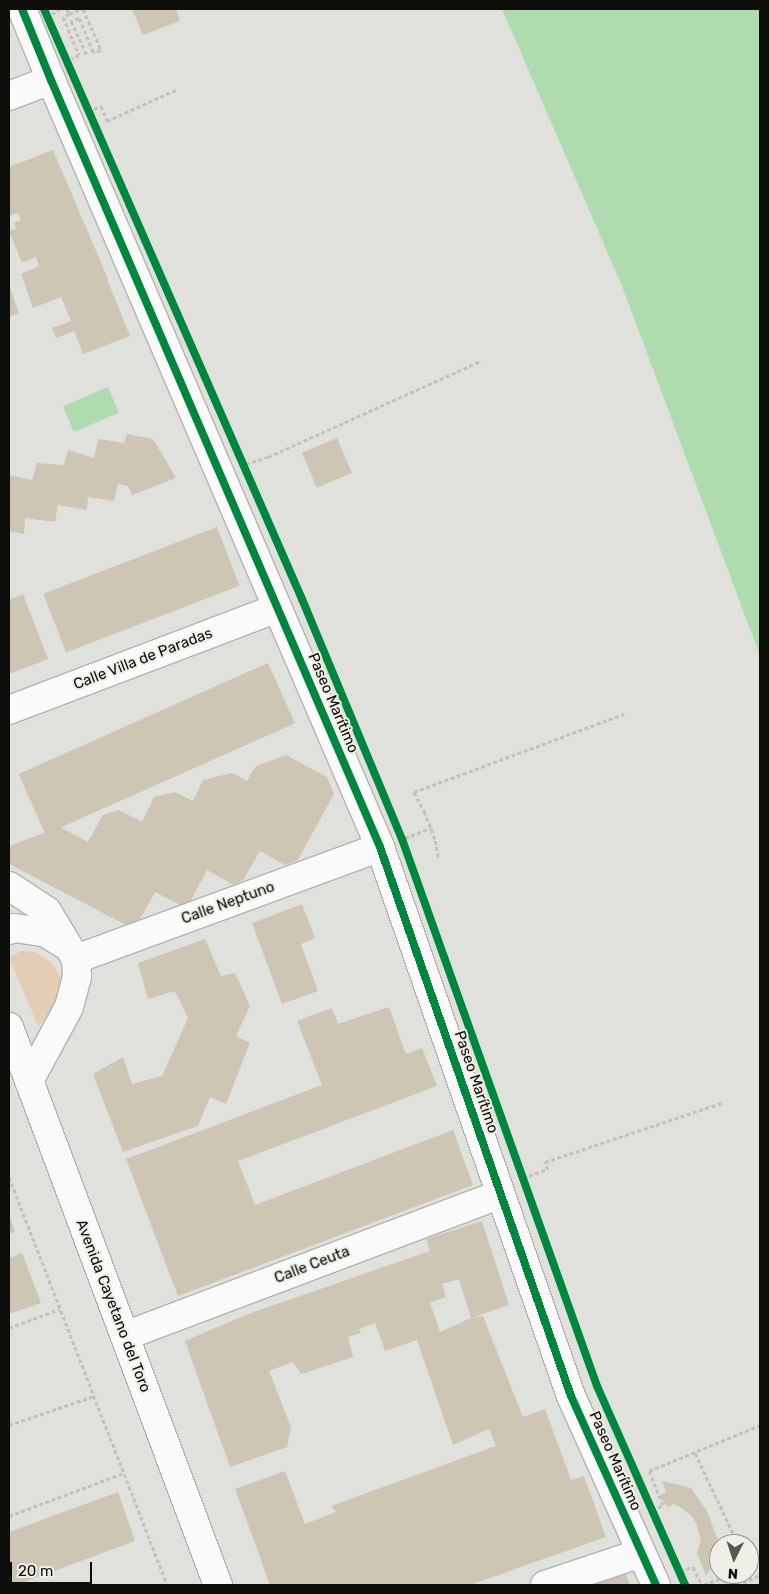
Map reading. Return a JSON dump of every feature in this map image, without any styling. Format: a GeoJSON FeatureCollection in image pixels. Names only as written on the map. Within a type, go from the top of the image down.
{"type":"FeatureCollection","features":[{"type":"Feature","properties":{"kind":"street","name":"Paseo Marítimo"},"geometry":{"type":"LineString","coordinates":[[22,9],[50,80],[277,608],[391,843],[500,1194],[571,1396],[641,1553],[667,1579]]}},
{"type":"Feature","properties":{"kind":"street"},"geometry":{"type":"LineString","coordinates":[[9,96],[50,80]]}},
{"type":"Feature","properties":{"kind":"street","name":"Calle Villa de Paradas"},"geometry":{"type":"LineString","coordinates":[[9,710],[277,608]]}},
{"type":"Feature","properties":{"kind":"street","name":"Calle Neptuno"},"geometry":{"type":"LineString","coordinates":[[71,952],[391,843]]}},
{"type":"Feature","properties":{"kind":"street"},"geometry":{"type":"LineString","coordinates":[[9,886],[47,911],[71,952],[77,976],[70,1007],[29,1082]]}},
{"type":"Feature","properties":{"kind":"street"},"geometry":{"type":"LineString","coordinates":[[9,930],[14,928],[44,932],[71,952]]}},
{"type":"Feature","properties":{"kind":"street","name":"Avenida Cayetano del Toro"},"geometry":{"type":"LineString","coordinates":[[9,1027],[218,1585]]}},
{"type":"Feature","properties":{"kind":"street","name":"Calle Ceuta"},"geometry":{"type":"LineString","coordinates":[[124,1336],[500,1194]]}},
{"type":"Feature","properties":{"kind":"street"},"geometry":{"type":"LineString","coordinates":[[545,1585],[641,1553]]}},
{"type":"Feature","properties":{"kind":"path"},"geometry":{"type":"LineString","coordinates":[[67,9],[69,14]]}},
{"type":"Feature","properties":{"kind":"path"},"geometry":{"type":"LineString","coordinates":[[79,56],[63,16],[83,9],[101,50],[93,52],[79,18],[71,21],[87,56]]}},
{"type":"Feature","properties":{"kind":"path"},"geometry":{"type":"LineString","coordinates":[[101,106],[107,120],[178,89]]}},
{"type":"Feature","properties":{"kind":"path"},"geometry":{"type":"LineString","coordinates":[[252,462],[268,457],[482,361]]}},
{"type":"Feature","properties":{"kind":"path"},"geometry":{"type":"LineString","coordinates":[[438,857],[431,828],[414,792],[624,714]]}},
{"type":"Feature","properties":{"kind":"path"},"geometry":{"type":"LineString","coordinates":[[391,843],[431,828]]}},
{"type":"Feature","properties":{"kind":"path"},"geometry":{"type":"LineString","coordinates":[[522,1178],[548,1169],[545,1162],[720,1103]]}},
{"type":"Feature","properties":{"kind":"path"},"geometry":{"type":"LineString","coordinates":[[9,1177],[166,1585]]}},
{"type":"Feature","properties":{"kind":"path"},"geometry":{"type":"LineString","coordinates":[[9,1328],[60,1308]]}},
{"type":"Feature","properties":{"kind":"path"},"geometry":{"type":"LineString","coordinates":[[9,1425],[94,1396]]}},
{"type":"Feature","properties":{"kind":"path"},"geometry":{"type":"LineString","coordinates":[[651,1510],[663,1505],[649,1471],[760,1425]]}},
{"type":"Feature","properties":{"kind":"path"},"geometry":{"type":"LineString","coordinates":[[695,1453],[733,1534]]}},
{"type":"Feature","properties":{"kind":"path"},"geometry":{"type":"LineString","coordinates":[[9,1516],[124,1473]]}},
{"type":"Feature","properties":{"kind":"path"},"geometry":{"type":"LineString","coordinates":[[667,1579],[692,1567],[703,1585]]}},
{"type":"Feature","properties":{"kind":"path"},"geometry":{"type":"LineString","coordinates":[[737,1585],[760,1575]]}},
{"type":"Feature","properties":{"kind":"shaded area"},"geometry":{"type":"Polygon","coordinates":[[[502,9],[760,9],[760,656],[622,286],[502,9]]]}},
{"type":"Feature","properties":{"kind":"shaded area"},"geometry":{"type":"Polygon","coordinates":[[[108,387],[119,413],[74,432],[63,406],[108,387]]]}},
{"type":"Feature","properties":{"kind":"shaded area"},"geometry":{"type":"Polygon","coordinates":[[[22,951],[35,952],[51,962],[60,976],[60,992],[55,1010],[38,1026],[9,957],[22,951]]]}},
{"type":"Feature","properties":{"kind":"building"},"geometry":{"type":"Polygon","coordinates":[[[132,9],[176,9],[180,21],[143,35],[132,9]]]}},
{"type":"Feature","properties":{"kind":"building"},"geometry":{"type":"Polygon","coordinates":[[[53,150],[130,336],[83,354],[74,331],[56,338],[52,328],[71,321],[61,297],[33,308],[21,274],[39,266],[36,257],[22,263],[9,231],[16,229],[14,223],[21,220],[18,213],[9,216],[9,167],[53,150]]]}},
{"type":"Feature","properties":{"kind":"building"},"geometry":{"type":"Polygon","coordinates":[[[9,285],[19,313],[9,317],[9,285]]]}},
{"type":"Feature","properties":{"kind":"building"},"geometry":{"type":"Polygon","coordinates":[[[127,434],[153,439],[176,478],[132,495],[128,486],[118,484],[114,501],[88,497],[87,510],[58,505],[55,522],[25,518],[24,534],[9,531],[9,475],[32,480],[37,463],[64,465],[68,450],[94,458],[98,439],[124,443],[127,434]]]}},
{"type":"Feature","properties":{"kind":"building"},"geometry":{"type":"Polygon","coordinates":[[[337,438],[352,473],[317,488],[302,453],[337,438]]]}},
{"type":"Feature","properties":{"kind":"building"},"geometry":{"type":"Polygon","coordinates":[[[217,527],[240,586],[66,652],[43,594],[217,527]]]}},
{"type":"Feature","properties":{"kind":"building"},"geometry":{"type":"Polygon","coordinates":[[[23,594],[48,659],[9,674],[9,600],[23,594]]]}},
{"type":"Feature","properties":{"kind":"building"},"geometry":{"type":"Polygon","coordinates":[[[268,663],[295,723],[45,834],[19,774],[268,663]]]}},
{"type":"Feature","properties":{"kind":"building"},"geometry":{"type":"Polygon","coordinates":[[[286,755],[327,777],[334,794],[298,860],[285,865],[260,851],[243,880],[234,885],[207,870],[190,902],[180,905],[155,892],[139,921],[128,926],[9,864],[9,846],[60,827],[88,842],[103,815],[119,810],[142,822],[154,797],[175,792],[193,801],[203,780],[232,773],[247,781],[256,766],[286,755]]]}},
{"type":"Feature","properties":{"kind":"building"},"geometry":{"type":"Polygon","coordinates":[[[302,904],[315,938],[301,944],[318,991],[282,1004],[252,923],[302,904]]]}},
{"type":"Feature","properties":{"kind":"building"},"geometry":{"type":"Polygon","coordinates":[[[205,939],[221,976],[235,973],[250,1006],[236,1036],[250,1043],[226,1104],[210,1097],[198,1126],[123,1152],[93,1074],[123,1057],[132,1084],[162,1076],[188,1018],[175,991],[148,999],[138,963],[205,939]]]}},
{"type":"Feature","properties":{"kind":"building"},"geometry":{"type":"Polygon","coordinates":[[[389,1007],[406,1054],[422,1048],[437,1086],[238,1161],[255,1205],[453,1130],[473,1185],[178,1296],[126,1159],[322,1085],[297,1021],[332,1008],[338,1024],[389,1007]]]}},
{"type":"Feature","properties":{"kind":"building"},"geometry":{"type":"Polygon","coordinates":[[[9,1215],[15,1232],[9,1234],[9,1215]]]}},
{"type":"Feature","properties":{"kind":"building"},"geometry":{"type":"Polygon","coordinates":[[[482,1221],[509,1305],[471,1318],[483,1316],[523,1417],[545,1409],[571,1480],[584,1476],[606,1537],[470,1585],[270,1585],[235,1489],[285,1471],[305,1524],[336,1512],[331,1506],[496,1446],[489,1429],[453,1445],[417,1340],[385,1351],[375,1323],[359,1329],[361,1333],[348,1337],[353,1357],[301,1374],[293,1362],[269,1371],[291,1427],[287,1447],[230,1467],[185,1341],[248,1314],[430,1251],[426,1239],[482,1221]],[[459,1279],[442,1284],[446,1297],[430,1303],[440,1332],[471,1318],[459,1279]]]}},
{"type":"Feature","properties":{"kind":"building"},"geometry":{"type":"Polygon","coordinates":[[[22,1253],[41,1303],[9,1314],[9,1258],[22,1253]]]}},
{"type":"Feature","properties":{"kind":"building"},"geometry":{"type":"Polygon","coordinates":[[[662,1481],[691,1488],[707,1511],[716,1534],[709,1534],[709,1571],[706,1576],[697,1553],[701,1539],[696,1523],[692,1516],[680,1507],[674,1504],[667,1507],[660,1495],[666,1492],[662,1481]]]}},
{"type":"Feature","properties":{"kind":"building"},"geometry":{"type":"Polygon","coordinates":[[[118,1492],[135,1541],[16,1585],[9,1585],[9,1532],[118,1492]]]}},
{"type":"Feature","properties":{"kind":"building"},"geometry":{"type":"Polygon","coordinates":[[[624,1571],[630,1585],[592,1585],[624,1571]]]}},
{"type":"Feature","properties":{"kind":"cycle path"},"geometry":{"type":"LineString","coordinates":[[22,9],[380,847],[571,1396],[656,1585]]}},
{"type":"Feature","properties":{"kind":"cycle path"},"geometry":{"type":"LineString","coordinates":[[44,9],[302,599],[402,839],[597,1386],[685,1585]]}}]}
